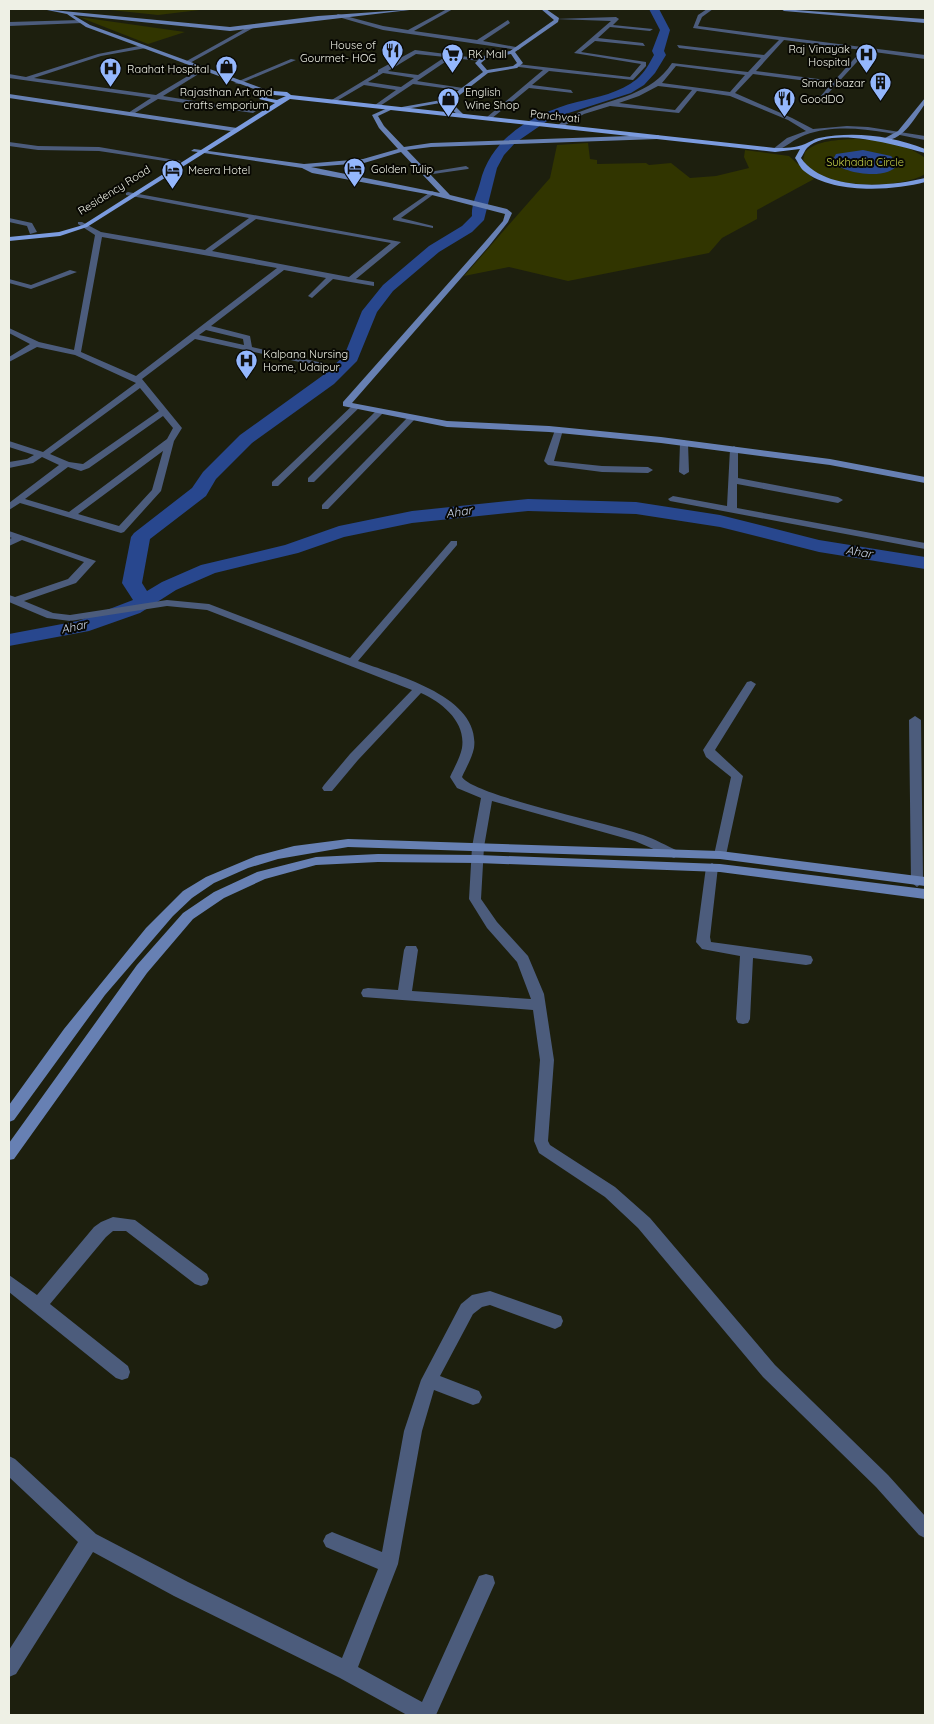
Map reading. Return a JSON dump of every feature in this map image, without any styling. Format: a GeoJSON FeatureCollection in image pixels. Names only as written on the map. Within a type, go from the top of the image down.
{"type":"FeatureCollection","features":[{"type":"Feature","properties":{"kind":"main road","name":"Panchvati"},"geometry":{"type":"LineString","coordinates":[[270,94],[283,93],[289,97],[774,150],[789,154],[815,174],[827,179],[859,186],[893,186],[925,180]]}},
{"type":"Feature","properties":{"kind":"main road"},"geometry":{"type":"LineString","coordinates":[[270,94],[262,97],[270,102]]}},
{"type":"Feature","properties":{"kind":"main road"},"geometry":{"type":"LineString","coordinates":[[131,194],[289,97]]}},
{"type":"Feature","properties":{"kind":"main road"},"geometry":{"type":"LineString","coordinates":[[198,152],[228,128],[253,112],[270,102],[282,101]]}},
{"type":"Feature","properties":{"kind":"main road","name":"Panchvati"},"geometry":{"type":"LineString","coordinates":[[774,150],[793,149],[837,137],[887,139],[925,152]]}},
{"type":"Feature","properties":{"kind":"main road"},"geometry":{"type":"LineString","coordinates":[[800,162],[799,153],[808,145]]}},
{"type":"Feature","properties":{"kind":"main road","name":"Residency Road"},"geometry":{"type":"LineString","coordinates":[[9,233],[33,232],[82,224],[131,194],[178,161],[198,152]]}},
{"type":"Feature","properties":{"kind":"main road"},"geometry":{"type":"LineString","coordinates":[[9,239],[60,234],[82,224]]}},
{"type":"Feature","properties":{"kind":"street"},"geometry":{"type":"LineString","coordinates":[[44,9],[215,28],[250,28],[338,16],[415,9]]}},
{"type":"Feature","properties":{"kind":"street"},"geometry":{"type":"LineString","coordinates":[[408,32],[450,9]]}},
{"type":"Feature","properties":{"kind":"street"},"geometry":{"type":"LineString","coordinates":[[402,109],[449,100],[486,72],[519,65],[631,79],[644,63],[577,53],[611,26],[616,19],[557,19],[542,9]]}},
{"type":"Feature","properties":{"kind":"street"},"geometry":{"type":"LineString","coordinates":[[707,9],[695,27],[925,57]]}},
{"type":"Feature","properties":{"kind":"street"},"geometry":{"type":"LineString","coordinates":[[784,9],[925,21]]}},
{"type":"Feature","properties":{"kind":"street"},"geometry":{"type":"LineString","coordinates":[[68,13],[80,22],[270,94]]}},
{"type":"Feature","properties":{"kind":"street"},"geometry":{"type":"LineString","coordinates":[[338,16],[383,28],[518,48]]}},
{"type":"Feature","properties":{"kind":"street"},"geometry":{"type":"LineString","coordinates":[[333,101],[415,52],[481,59],[512,52],[557,19]]}},
{"type":"Feature","properties":{"kind":"street"},"geometry":{"type":"LineString","coordinates":[[9,24],[80,22]]}},
{"type":"Feature","properties":{"kind":"street"},"geometry":{"type":"LineString","coordinates":[[478,42],[508,22]]}},
{"type":"Feature","properties":{"kind":"street"},"geometry":{"type":"LineString","coordinates":[[611,26],[650,30]]}},
{"type":"Feature","properties":{"kind":"street"},"geometry":{"type":"LineString","coordinates":[[186,63],[250,28]]}},
{"type":"Feature","properties":{"kind":"street"},"geometry":{"type":"LineString","coordinates":[[595,39],[643,45]]}},
{"type":"Feature","properties":{"kind":"street"},"geometry":{"type":"LineString","coordinates":[[731,94],[782,39]]}},
{"type":"Feature","properties":{"kind":"street"},"geometry":{"type":"LineString","coordinates":[[679,46],[765,57]]}},
{"type":"Feature","properties":{"kind":"street"},"geometry":{"type":"LineString","coordinates":[[25,78],[100,55],[144,47]]}},
{"type":"Feature","properties":{"kind":"street"},"geometry":{"type":"LineString","coordinates":[[822,98],[866,49]]}},
{"type":"Feature","properties":{"kind":"street"},"geometry":{"type":"LineString","coordinates":[[512,52],[519,60],[519,65]]}},
{"type":"Feature","properties":{"kind":"street"},"geometry":{"type":"LineString","coordinates":[[377,106],[451,55]]}},
{"type":"Feature","properties":{"kind":"street"},"geometry":{"type":"LineString","coordinates":[[584,60],[590,55]]}},
{"type":"Feature","properties":{"kind":"street"},"geometry":{"type":"LineString","coordinates":[[481,59],[478,63],[486,72]]}},
{"type":"Feature","properties":{"kind":"street"},"geometry":{"type":"LineString","coordinates":[[237,82],[293,60]]}},
{"type":"Feature","properties":{"kind":"street"},"geometry":{"type":"LineString","coordinates":[[542,140],[559,126],[582,114],[638,95],[657,84],[674,64],[836,83]]}},
{"type":"Feature","properties":{"kind":"street"},"geometry":{"type":"LineString","coordinates":[[572,71],[578,66]]}},
{"type":"Feature","properties":{"kind":"street"},"geometry":{"type":"LineString","coordinates":[[489,118],[548,68]]}},
{"type":"Feature","properties":{"kind":"street"},"geometry":{"type":"LineString","coordinates":[[130,114],[203,69]]}},
{"type":"Feature","properties":{"kind":"street"},"geometry":{"type":"LineString","coordinates":[[380,72],[419,77]]}},
{"type":"Feature","properties":{"kind":"street"},"geometry":{"type":"LineString","coordinates":[[9,76],[253,112]]}},
{"type":"Feature","properties":{"kind":"street"},"geometry":{"type":"LineString","coordinates":[[411,82],[463,90]]}},
{"type":"Feature","properties":{"kind":"street"},"geometry":{"type":"LineString","coordinates":[[361,83],[402,89]]}},
{"type":"Feature","properties":{"kind":"street"},"geometry":{"type":"LineString","coordinates":[[657,84],[731,94],[790,119],[811,131]]}},
{"type":"Feature","properties":{"kind":"street"},"geometry":{"type":"LineString","coordinates":[[527,86],[571,92]]}},
{"type":"Feature","properties":{"kind":"street"},"geometry":{"type":"LineString","coordinates":[[610,104],[677,112],[696,89]]}},
{"type":"Feature","properties":{"kind":"street"},"geometry":{"type":"LineString","coordinates":[[9,96],[236,130]]}},
{"type":"Feature","properties":{"kind":"street"},"geometry":{"type":"LineString","coordinates":[[449,100],[450,105],[461,115]]}},
{"type":"Feature","properties":{"kind":"street"},"geometry":{"type":"LineString","coordinates":[[887,139],[900,132],[924,103]]}},
{"type":"Feature","properties":{"kind":"street"},"geometry":{"type":"LineString","coordinates":[[392,108],[375,115],[387,135],[404,149],[448,197]]}},
{"type":"Feature","properties":{"kind":"street"},"geometry":{"type":"LineString","coordinates":[[774,150],[785,140],[811,131],[859,128],[900,132],[925,138]]}},
{"type":"Feature","properties":{"kind":"street"},"geometry":{"type":"LineString","coordinates":[[900,132],[900,142]]}},
{"type":"Feature","properties":{"kind":"street"},"geometry":{"type":"LineString","coordinates":[[198,152],[304,166],[364,161],[404,149],[485,142],[658,137]]}},
{"type":"Feature","properties":{"kind":"street"},"geometry":{"type":"LineString","coordinates":[[9,144],[38,148],[99,149],[178,161]]}},
{"type":"Feature","properties":{"kind":"street"},"geometry":{"type":"LineString","coordinates":[[304,166],[312,171],[432,193],[505,210],[509,214],[506,221],[473,263],[378,365],[346,404],[447,424],[559,430],[684,443],[830,462],[925,480]]}},
{"type":"Feature","properties":{"kind":"street"},"geometry":{"type":"LineString","coordinates":[[426,174],[466,168]]}},
{"type":"Feature","properties":{"kind":"street"},"geometry":{"type":"LineString","coordinates":[[431,227],[395,219],[432,193]]}},
{"type":"Feature","properties":{"kind":"street"},"geometry":{"type":"LineString","coordinates":[[131,194],[397,242],[350,280]]}},
{"type":"Feature","properties":{"kind":"street"},"geometry":{"type":"LineString","coordinates":[[207,252],[256,216]]}},
{"type":"Feature","properties":{"kind":"street"},"geometry":{"type":"LineString","coordinates":[[9,220],[30,224],[33,232]]}},
{"type":"Feature","properties":{"kind":"street"},"geometry":{"type":"LineString","coordinates":[[82,224],[99,234],[207,252],[371,284]]}},
{"type":"Feature","properties":{"kind":"street"},"geometry":{"type":"LineString","coordinates":[[77,353],[99,234]]}},
{"type":"Feature","properties":{"kind":"street"},"geometry":{"type":"LineString","coordinates":[[9,465],[30,461],[42,455],[283,267]]}},
{"type":"Feature","properties":{"kind":"street"},"geometry":{"type":"LineString","coordinates":[[9,281],[31,287],[73,272]]}},
{"type":"Feature","properties":{"kind":"street"},"geometry":{"type":"LineString","coordinates":[[312,296],[331,276]]}},
{"type":"Feature","properties":{"kind":"street"},"geometry":{"type":"LineString","coordinates":[[205,327],[248,338],[248,348]]}},
{"type":"Feature","properties":{"kind":"street"},"geometry":{"type":"LineString","coordinates":[[9,330],[36,344],[77,353],[139,381],[178,428],[170,441],[156,491],[121,530],[18,500]]}},
{"type":"Feature","properties":{"kind":"street"},"geometry":{"type":"LineString","coordinates":[[193,336],[324,366]]}},
{"type":"Feature","properties":{"kind":"street"},"geometry":{"type":"LineString","coordinates":[[9,360],[36,344]]}},
{"type":"Feature","properties":{"kind":"street"},"geometry":{"type":"LineString","coordinates":[[275,484],[357,406]]}},
{"type":"Feature","properties":{"kind":"street"},"geometry":{"type":"LineString","coordinates":[[9,444],[80,468],[86,466],[164,411]]}},
{"type":"Feature","properties":{"kind":"street"},"geometry":{"type":"LineString","coordinates":[[311,480],[381,411]]}},
{"type":"Feature","properties":{"kind":"street"},"geometry":{"type":"LineString","coordinates":[[325,507],[412,418]]}},
{"type":"Feature","properties":{"kind":"street"},"geometry":{"type":"LineString","coordinates":[[559,430],[551,462],[602,469],[648,470]]}},
{"type":"Feature","properties":{"kind":"street"},"geometry":{"type":"LineString","coordinates":[[70,516],[170,441]]}},
{"type":"Feature","properties":{"kind":"street"},"geometry":{"type":"LineString","coordinates":[[684,443],[684,472]]}},
{"type":"Feature","properties":{"kind":"street"},"geometry":{"type":"LineString","coordinates":[[732,508],[734,449]]}},
{"type":"Feature","properties":{"kind":"street"},"geometry":{"type":"LineString","coordinates":[[9,507],[66,464]]}},
{"type":"Feature","properties":{"kind":"street"},"geometry":{"type":"LineString","coordinates":[[733,480],[838,500]]}},
{"type":"Feature","properties":{"kind":"street"},"geometry":{"type":"LineString","coordinates":[[673,499],[732,508],[925,546]]}},
{"type":"Feature","properties":{"kind":"street"},"geometry":{"type":"LineString","coordinates":[[9,534],[91,561],[72,581],[12,599]]}},
{"type":"Feature","properties":{"kind":"street"},"geometry":{"type":"LineString","coordinates":[[9,543],[21,537]]}},
{"type":"Feature","properties":{"kind":"street"},"geometry":{"type":"LineString","coordinates":[[352,662],[454,543]]}},
{"type":"Feature","properties":{"kind":"street"},"geometry":{"type":"LineString","coordinates":[[12,599],[51,616],[70,618],[167,603],[209,607],[352,662],[448,702],[460,716],[468,732],[468,748],[456,776],[461,785],[487,796],[639,838],[674,854]]}},
{"type":"Feature","properties":{"kind":"street"},"geometry":{"type":"LineString","coordinates":[[720,855],[737,776],[710,754],[709,750],[751,684]]}},
{"type":"Feature","properties":{"kind":"street"},"geometry":{"type":"LineString","coordinates":[[328,788],[419,689]]}},
{"type":"Feature","properties":{"kind":"street"},"geometry":{"type":"LineString","coordinates":[[9,1154],[142,969],[188,916],[219,894],[261,875],[316,861],[478,853],[674,854],[720,855],[921,882],[920,740],[915,720]]}},
{"type":"Feature","properties":{"kind":"street"},"geometry":{"type":"LineString","coordinates":[[487,796],[478,853],[475,899],[492,925],[523,960],[539,1005],[547,1060],[541,1141],[544,1149],[610,1192],[644,1223],[769,1371],[882,1481],[925,1529]]}},
{"type":"Feature","properties":{"kind":"street"},"geometry":{"type":"LineString","coordinates":[[9,1116],[110,979],[170,908],[209,881],[258,859],[302,848],[348,843],[712,868],[925,894]]}},
{"type":"Feature","properties":{"kind":"street"},"geometry":{"type":"LineString","coordinates":[[712,868],[703,942],[707,946],[806,960]]}},
{"type":"Feature","properties":{"kind":"street"},"geometry":{"type":"LineString","coordinates":[[404,996],[411,950]]}},
{"type":"Feature","properties":{"kind":"street"},"geometry":{"type":"LineString","coordinates":[[743,1018],[747,952]]}},
{"type":"Feature","properties":{"kind":"street"},"geometry":{"type":"LineString","coordinates":[[368,993],[539,1005]]}},
{"type":"Feature","properties":{"kind":"street"},"geometry":{"type":"LineString","coordinates":[[38,1306],[100,1232],[107,1225],[117,1223],[129,1225],[201,1279]]}},
{"type":"Feature","properties":{"kind":"street"},"geometry":{"type":"LineString","coordinates":[[9,1282],[122,1372]]}},
{"type":"Feature","properties":{"kind":"street"},"geometry":{"type":"LineString","coordinates":[[347,1671],[389,1564],[413,1431],[429,1380],[467,1309],[478,1300],[490,1298],[554,1321]]}},
{"type":"Feature","properties":{"kind":"street"},"geometry":{"type":"LineString","coordinates":[[429,1380],[473,1397]]}},
{"type":"Feature","properties":{"kind":"street"},"geometry":{"type":"LineString","coordinates":[[9,1465],[90,1540],[180,1589],[347,1671],[426,1715],[486,1584]]}},
{"type":"Feature","properties":{"kind":"street"},"geometry":{"type":"LineString","coordinates":[[9,1667],[90,1540]]}},
{"type":"Feature","properties":{"kind":"street"},"geometry":{"type":"LineString","coordinates":[[332,1541],[389,1564]]}},
{"type":"Feature","properties":{"kind":"green space"},"geometry":{"type":"Polygon","coordinates":[[[101,9],[208,9],[158,15],[101,9]]]}},
{"type":"Feature","properties":{"kind":"green space"},"geometry":{"type":"Polygon","coordinates":[[[79,17],[185,32],[148,44],[79,17]]]}},
{"type":"Feature","properties":{"kind":"green space","name":"Sukhadia Circle"},"geometry":{"type":"Polygon","coordinates":[[[855,139],[883,141],[918,153],[925,158],[925,174],[898,183],[879,185],[842,182],[825,177],[812,170],[803,160],[805,152],[815,145],[828,141],[855,139]]]}},
{"type":"Feature","properties":{"kind":"green space"},"geometry":{"type":"Polygon","coordinates":[[[588,143],[590,159],[597,160],[597,164],[646,163],[649,165],[671,163],[690,178],[716,176],[749,168],[744,157],[745,150],[789,156],[814,179],[757,210],[757,219],[722,238],[709,253],[568,281],[509,267],[464,276],[550,178],[557,145],[588,143]]]}},
{"type":"Feature","properties":{"kind":"water"},"geometry":{"type":"Polygon","coordinates":[[[863,150],[891,156],[898,164],[885,173],[865,174],[837,166],[832,161],[836,154],[863,150]]]}},
{"type":"Feature","properties":{"kind":"waterway"},"geometry":{"type":"LineString","coordinates":[[144,602],[132,583],[141,537],[163,518],[199,492],[209,476],[246,439],[328,380],[351,358],[370,311],[388,288],[434,249],[467,229],[479,217],[479,206],[491,168],[499,153],[510,141],[546,116],[611,97],[640,83],[651,71],[660,55],[658,51],[665,30],[654,9]]}},
{"type":"Feature","properties":{"kind":"waterway","name":"Ahar"},"geometry":{"type":"LineString","coordinates":[[144,602],[169,586],[208,569],[291,549],[339,532],[412,517],[528,505],[636,508],[720,521],[819,546],[925,563]]}},
{"type":"Feature","properties":{"kind":"waterway","name":"Ahar"},"geometry":{"type":"LineString","coordinates":[[9,640],[82,627],[133,609],[144,602]]}},
{"type":"Feature","properties":{"kind":"place","name":"House of Gourmet- HOG"},"geometry":{"type":"Point","coordinates":[392,70]}},
{"type":"Feature","properties":{"kind":"place","name":"RK Mall"},"geometry":{"type":"Point","coordinates":[452,73]}},
{"type":"Feature","properties":{"kind":"place","name":"Raj Vinayak Hospital"},"geometry":{"type":"Point","coordinates":[866,74]}},
{"type":"Feature","properties":{"kind":"place","name":"Rajasthan Art and crafts emporium"},"geometry":{"type":"Point","coordinates":[226,85]}},
{"type":"Feature","properties":{"kind":"place","name":"Raahat Hospital"},"geometry":{"type":"Point","coordinates":[111,88]}},
{"type":"Feature","properties":{"kind":"place","name":"Smart bazar"},"geometry":{"type":"Point","coordinates":[881,102]}},
{"type":"Feature","properties":{"kind":"place","name":"English Wine Shop"},"geometry":{"type":"Point","coordinates":[449,117]}},
{"type":"Feature","properties":{"kind":"place","name":"GoodDO"},"geometry":{"type":"Point","coordinates":[784,118]}},
{"type":"Feature","properties":{"kind":"place","name":"Golden Tulip"},"geometry":{"type":"Point","coordinates":[355,188]}},
{"type":"Feature","properties":{"kind":"place","name":"Meera Hotel"},"geometry":{"type":"Point","coordinates":[172,189]}},
{"type":"Feature","properties":{"kind":"place","name":"Kalpana Nursing Home, Udaipur"},"geometry":{"type":"Point","coordinates":[247,379]}}]}
